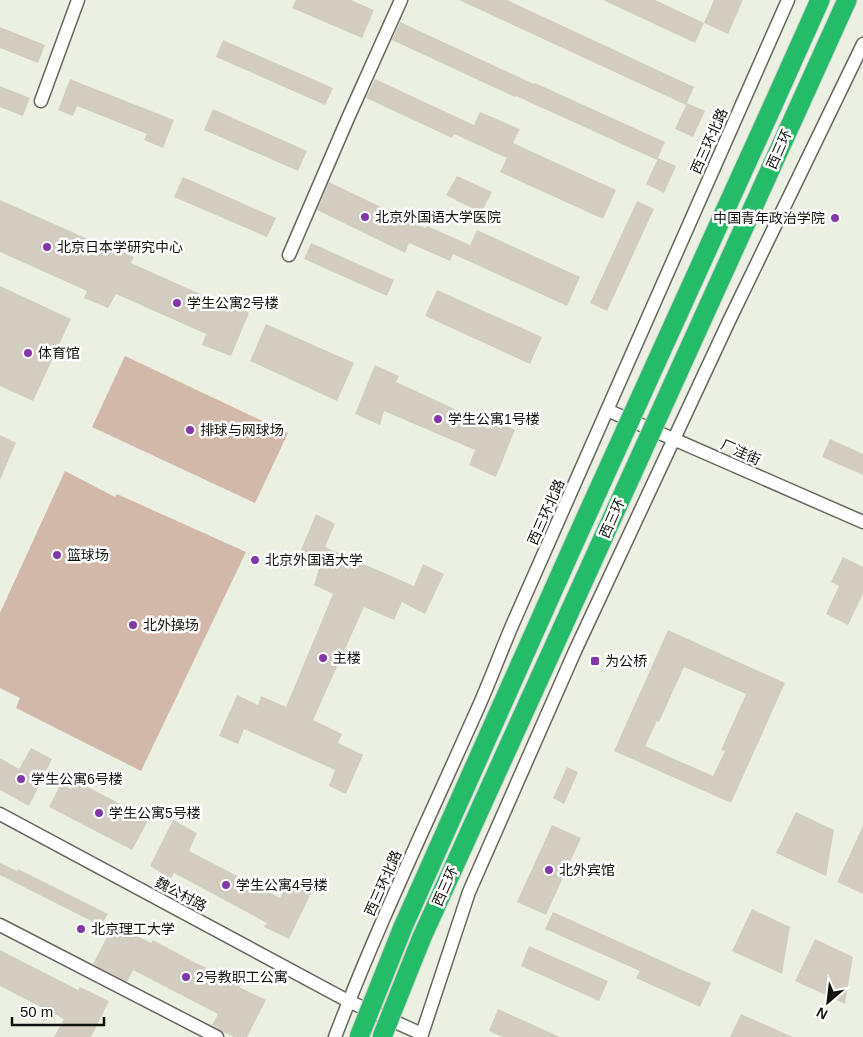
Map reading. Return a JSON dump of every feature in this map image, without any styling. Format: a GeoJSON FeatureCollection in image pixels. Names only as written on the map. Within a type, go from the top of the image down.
{"type":"FeatureCollection","features":[{"type":"Feature","properties":{"kind":"highway","name":"西三环"},"geometry":{"type":"LineString","coordinates":[[359,1037],[403,927],[568,556],[820,0]]}},
{"type":"Feature","properties":{"kind":"highway","name":"西三环"},"geometry":{"type":"LineString","coordinates":[[382,1037],[426,928],[847,0]]}},
{"type":"Feature","properties":{"kind":"street"},"geometry":{"type":"LineString","coordinates":[[41,101],[78,0]]}},
{"type":"Feature","properties":{"kind":"street"},"geometry":{"type":"LineString","coordinates":[[289,255],[401,0]]}},
{"type":"Feature","properties":{"kind":"street","name":"西三环北路"},"geometry":{"type":"LineString","coordinates":[[335,1037],[348,1001],[788,0]]}},
{"type":"Feature","properties":{"kind":"street"},"geometry":{"type":"LineString","coordinates":[[421,1036],[469,892],[575,651],[729,321],[863,44]]}},
{"type":"Feature","properties":{"kind":"street","name":"厂洼街"},"geometry":{"type":"LineString","coordinates":[[607,410],[863,522]]}},
{"type":"Feature","properties":{"kind":"street","name":"魏公村路"},"geometry":{"type":"LineString","coordinates":[[0,814],[348,1001],[421,1036]]}},
{"type":"Feature","properties":{"kind":"street"},"geometry":{"type":"LineString","coordinates":[[0,925],[216,1037]]}},
{"type":"Feature","properties":{"kind":"shaded area","name":"排球与网球场"},"geometry":{"type":"Polygon","coordinates":[[[125,356],[288,433],[255,503],[92,427],[125,356]]]}},
{"type":"Feature","properties":{"kind":"shaded area","name":"北外操场"},"geometry":{"type":"Polygon","coordinates":[[[65,471],[115,497],[117,494],[246,552],[141,771],[16,708],[20,698],[0,688],[0,613],[65,471]]]}},
{"type":"Feature","properties":{"kind":"building"},"geometry":{"type":"Polygon","coordinates":[[[296,0],[351,0],[374,10],[362,38],[292,8],[296,0]]]}},
{"type":"Feature","properties":{"kind":"building"},"geometry":{"type":"Polygon","coordinates":[[[459,0],[507,0],[694,87],[686,105],[459,0]]]}},
{"type":"Feature","properties":{"kind":"building"},"geometry":{"type":"Polygon","coordinates":[[[603,0],[655,0],[704,23],[695,43],[603,0]]]}},
{"type":"Feature","properties":{"kind":"building"},"geometry":{"type":"Polygon","coordinates":[[[714,0],[743,0],[728,34],[704,23],[714,0]]]}},
{"type":"Feature","properties":{"kind":"building"},"geometry":{"type":"Polygon","coordinates":[[[400,22],[665,142],[657,160],[392,40],[400,22]]]}},
{"type":"Feature","properties":{"kind":"building"},"geometry":{"type":"Polygon","coordinates":[[[0,27],[45,45],[38,63],[0,48],[0,27]]]}},
{"type":"Feature","properties":{"kind":"building"},"geometry":{"type":"Polygon","coordinates":[[[223,40],[333,88],[325,105],[216,57],[223,40]]]}},
{"type":"Feature","properties":{"kind":"building"},"geometry":{"type":"Polygon","coordinates":[[[70,79],[174,120],[163,148],[144,140],[147,134],[77,106],[73,116],[58,110],[70,79]]]}},
{"type":"Feature","properties":{"kind":"building"},"geometry":{"type":"Polygon","coordinates":[[[375,79],[474,125],[480,112],[520,129],[513,143],[616,190],[603,219],[500,172],[507,158],[454,134],[452,138],[366,98],[375,79]]]}},
{"type":"Feature","properties":{"kind":"building"},"geometry":{"type":"Polygon","coordinates":[[[0,86],[30,98],[23,116],[0,107],[0,86]]]}},
{"type":"Feature","properties":{"kind":"building"},"geometry":{"type":"Polygon","coordinates":[[[687,103],[705,111],[693,137],[675,129],[687,103]]]}},
{"type":"Feature","properties":{"kind":"building"},"geometry":{"type":"Polygon","coordinates":[[[213,109],[307,151],[298,171],[204,130],[213,109]]]}},
{"type":"Feature","properties":{"kind":"building"},"geometry":{"type":"Polygon","coordinates":[[[658,158],[676,166],[664,193],[646,184],[658,158]]]}},
{"type":"Feature","properties":{"kind":"building"},"geometry":{"type":"Polygon","coordinates":[[[457,176],[492,192],[481,213],[446,195],[457,176]]]}},
{"type":"Feature","properties":{"kind":"building"},"geometry":{"type":"Polygon","coordinates":[[[183,177],[276,218],[267,237],[174,197],[183,177]]]}},
{"type":"Feature","properties":{"kind":"building"},"geometry":{"type":"Polygon","coordinates":[[[329,182],[425,228],[427,226],[470,245],[477,230],[580,277],[567,306],[453,254],[450,261],[409,243],[405,253],[317,210],[329,182]]]}},
{"type":"Feature","properties":{"kind":"building"},"geometry":{"type":"Polygon","coordinates":[[[0,200],[106,247],[107,245],[134,257],[131,263],[225,305],[227,300],[249,313],[231,356],[202,345],[206,334],[116,294],[108,308],[84,298],[87,291],[0,252],[0,200]]]}},
{"type":"Feature","properties":{"kind":"building"},"geometry":{"type":"Polygon","coordinates":[[[637,201],[654,209],[607,311],[590,303],[637,201]]]}},
{"type":"Feature","properties":{"kind":"building"},"geometry":{"type":"Polygon","coordinates":[[[311,243],[394,280],[387,296],[304,259],[311,243]]]}},
{"type":"Feature","properties":{"kind":"building","name":"体育馆"},"geometry":{"type":"Polygon","coordinates":[[[0,286],[71,319],[33,401],[0,386],[0,286]]]}},
{"type":"Feature","properties":{"kind":"building"},"geometry":{"type":"Polygon","coordinates":[[[437,290],[542,337],[530,364],[425,316],[437,290]]]}},
{"type":"Feature","properties":{"kind":"building"},"geometry":{"type":"Polygon","coordinates":[[[266,324],[354,363],[337,401],[250,361],[266,324]]]}},
{"type":"Feature","properties":{"kind":"building","name":"学生公寓1号楼"},"geometry":{"type":"Polygon","coordinates":[[[375,365],[399,376],[396,382],[483,422],[485,415],[515,430],[496,477],[469,465],[475,450],[384,411],[380,425],[355,414],[375,365]]]}},
{"type":"Feature","properties":{"kind":"building"},"geometry":{"type":"Polygon","coordinates":[[[0,435],[16,443],[0,480],[0,435]]]}},
{"type":"Feature","properties":{"kind":"building"},"geometry":{"type":"Polygon","coordinates":[[[830,439],[863,454],[863,475],[822,457],[830,439]]]}},
{"type":"Feature","properties":{"kind":"building","name":"主楼"},"geometry":{"type":"Polygon","coordinates":[[[316,514],[335,524],[325,547],[414,586],[423,564],[444,574],[425,614],[402,602],[394,620],[364,607],[313,720],[342,734],[338,743],[363,755],[346,794],[329,786],[335,770],[244,729],[238,744],[219,736],[237,695],[258,705],[261,696],[286,707],[333,594],[314,585],[319,568],[298,557],[316,514]]]}},
{"type":"Feature","properties":{"kind":"building"},"geometry":{"type":"Polygon","coordinates":[[[843,557],[863,567],[863,594],[848,625],[826,614],[839,586],[831,582],[843,557]]]}},
{"type":"Feature","properties":{"kind":"building"},"geometry":{"type":"Polygon","coordinates":[[[668,630],[785,683],[731,803],[614,751],[668,630]],[[684,667],[659,722],[657,721],[645,746],[713,776],[725,751],[721,750],[746,694],[684,667]]]}},
{"type":"Feature","properties":{"kind":"building","name":"学生公寓6号楼"},"geometry":{"type":"Polygon","coordinates":[[[31,748],[52,759],[29,806],[0,790],[0,758],[19,769],[31,748]]]}},
{"type":"Feature","properties":{"kind":"building"},"geometry":{"type":"Polygon","coordinates":[[[567,767],[578,772],[564,804],[553,798],[567,767]]]}},
{"type":"Feature","properties":{"kind":"building","name":"学生公寓5号楼"},"geometry":{"type":"Polygon","coordinates":[[[65,775],[149,819],[132,850],[49,807],[65,775]]]}},
{"type":"Feature","properties":{"kind":"building"},"geometry":{"type":"Polygon","coordinates":[[[796,812],[834,830],[826,876],[776,853],[796,812]]]}},
{"type":"Feature","properties":{"kind":"building","name":"学生公寓4号楼"},"geometry":{"type":"Polygon","coordinates":[[[173,820],[197,833],[189,851],[280,898],[290,879],[312,891],[289,939],[264,927],[267,923],[174,873],[171,879],[150,866],[173,820]]]}},
{"type":"Feature","properties":{"kind":"building","name":"北外宾馆"},"geometry":{"type":"Polygon","coordinates":[[[552,825],[581,838],[546,915],[517,902],[552,825]]]}},
{"type":"Feature","properties":{"kind":"building"},"geometry":{"type":"Polygon","coordinates":[[[863,826],[863,894],[837,882],[863,826]]]}},
{"type":"Feature","properties":{"kind":"building"},"geometry":{"type":"Polygon","coordinates":[[[0,863],[17,871],[18,869],[108,914],[101,926],[0,875],[0,863]]]}},
{"type":"Feature","properties":{"kind":"building"},"geometry":{"type":"Polygon","coordinates":[[[752,909],[790,927],[782,974],[732,951],[752,909]]]}},
{"type":"Feature","properties":{"kind":"building"},"geometry":{"type":"Polygon","coordinates":[[[553,912],[711,983],[700,1007],[636,978],[640,971],[545,929],[553,912]]]}},
{"type":"Feature","properties":{"kind":"building","name":"2号教职工公寓"},"geometry":{"type":"Polygon","coordinates":[[[114,924],[151,943],[153,940],[241,984],[239,987],[266,1000],[247,1037],[234,1037],[223,1032],[212,1025],[218,1014],[133,970],[127,982],[93,964],[114,924]]]}},
{"type":"Feature","properties":{"kind":"building"},"geometry":{"type":"Polygon","coordinates":[[[815,939],[853,957],[845,1004],[795,981],[815,939]]]}},
{"type":"Feature","properties":{"kind":"building"},"geometry":{"type":"Polygon","coordinates":[[[529,946],[608,981],[599,1001],[521,966],[529,946]]]}},
{"type":"Feature","properties":{"kind":"building"},"geometry":{"type":"Polygon","coordinates":[[[0,950],[78,990],[80,987],[109,1001],[91,1037],[54,1037],[64,1019],[0,986],[0,950]]]}},
{"type":"Feature","properties":{"kind":"building"},"geometry":{"type":"Polygon","coordinates":[[[498,1009],[560,1037],[503,1037],[489,1031],[498,1009]]]}},
{"type":"Feature","properties":{"kind":"building"},"geometry":{"type":"Polygon","coordinates":[[[741,1014],[793,1037],[730,1037],[741,1014]]]}},
{"type":"Feature","properties":{"kind":"place","name":"北京外国语大学医院"},"geometry":{"type":"Point","coordinates":[365,217]}},
{"type":"Feature","properties":{"kind":"place","name":"中国青年政治学院"},"geometry":{"type":"Point","coordinates":[835,218]}},
{"type":"Feature","properties":{"kind":"place","name":"北京日本学研究中心"},"geometry":{"type":"Point","coordinates":[47,247]}},
{"type":"Feature","properties":{"kind":"place","name":"学生公寓2号楼"},"geometry":{"type":"Point","coordinates":[177,303]}},
{"type":"Feature","properties":{"kind":"place","name":"体育馆"},"geometry":{"type":"Point","coordinates":[28,353]}},
{"type":"Feature","properties":{"kind":"place","name":"学生公寓1号楼"},"geometry":{"type":"Point","coordinates":[438,419]}},
{"type":"Feature","properties":{"kind":"place","name":"排球与网球场"},"geometry":{"type":"Point","coordinates":[190,430]}},
{"type":"Feature","properties":{"kind":"place","name":"篮球场"},"geometry":{"type":"Point","coordinates":[57,555]}},
{"type":"Feature","properties":{"kind":"place","name":"北京外国语大学"},"geometry":{"type":"Point","coordinates":[255,560]}},
{"type":"Feature","properties":{"kind":"place","name":"北外操场"},"geometry":{"type":"Point","coordinates":[133,625]}},
{"type":"Feature","properties":{"kind":"place","name":"主楼"},"geometry":{"type":"Point","coordinates":[323,658]}},
{"type":"Feature","properties":{"kind":"place","name":"为公桥"},"geometry":{"type":"Point","coordinates":[595,661]}},
{"type":"Feature","properties":{"kind":"place","name":"学生公寓6号楼"},"geometry":{"type":"Point","coordinates":[21,779]}},
{"type":"Feature","properties":{"kind":"place","name":"学生公寓5号楼"},"geometry":{"type":"Point","coordinates":[99,813]}},
{"type":"Feature","properties":{"kind":"place","name":"北外宾馆"},"geometry":{"type":"Point","coordinates":[549,870]}},
{"type":"Feature","properties":{"kind":"place","name":"学生公寓4号楼"},"geometry":{"type":"Point","coordinates":[226,885]}},
{"type":"Feature","properties":{"kind":"place","name":"北京理工大学"},"geometry":{"type":"Point","coordinates":[81,929]}},
{"type":"Feature","properties":{"kind":"place","name":"2号教职工公寓"},"geometry":{"type":"Point","coordinates":[186,977]}}]}
